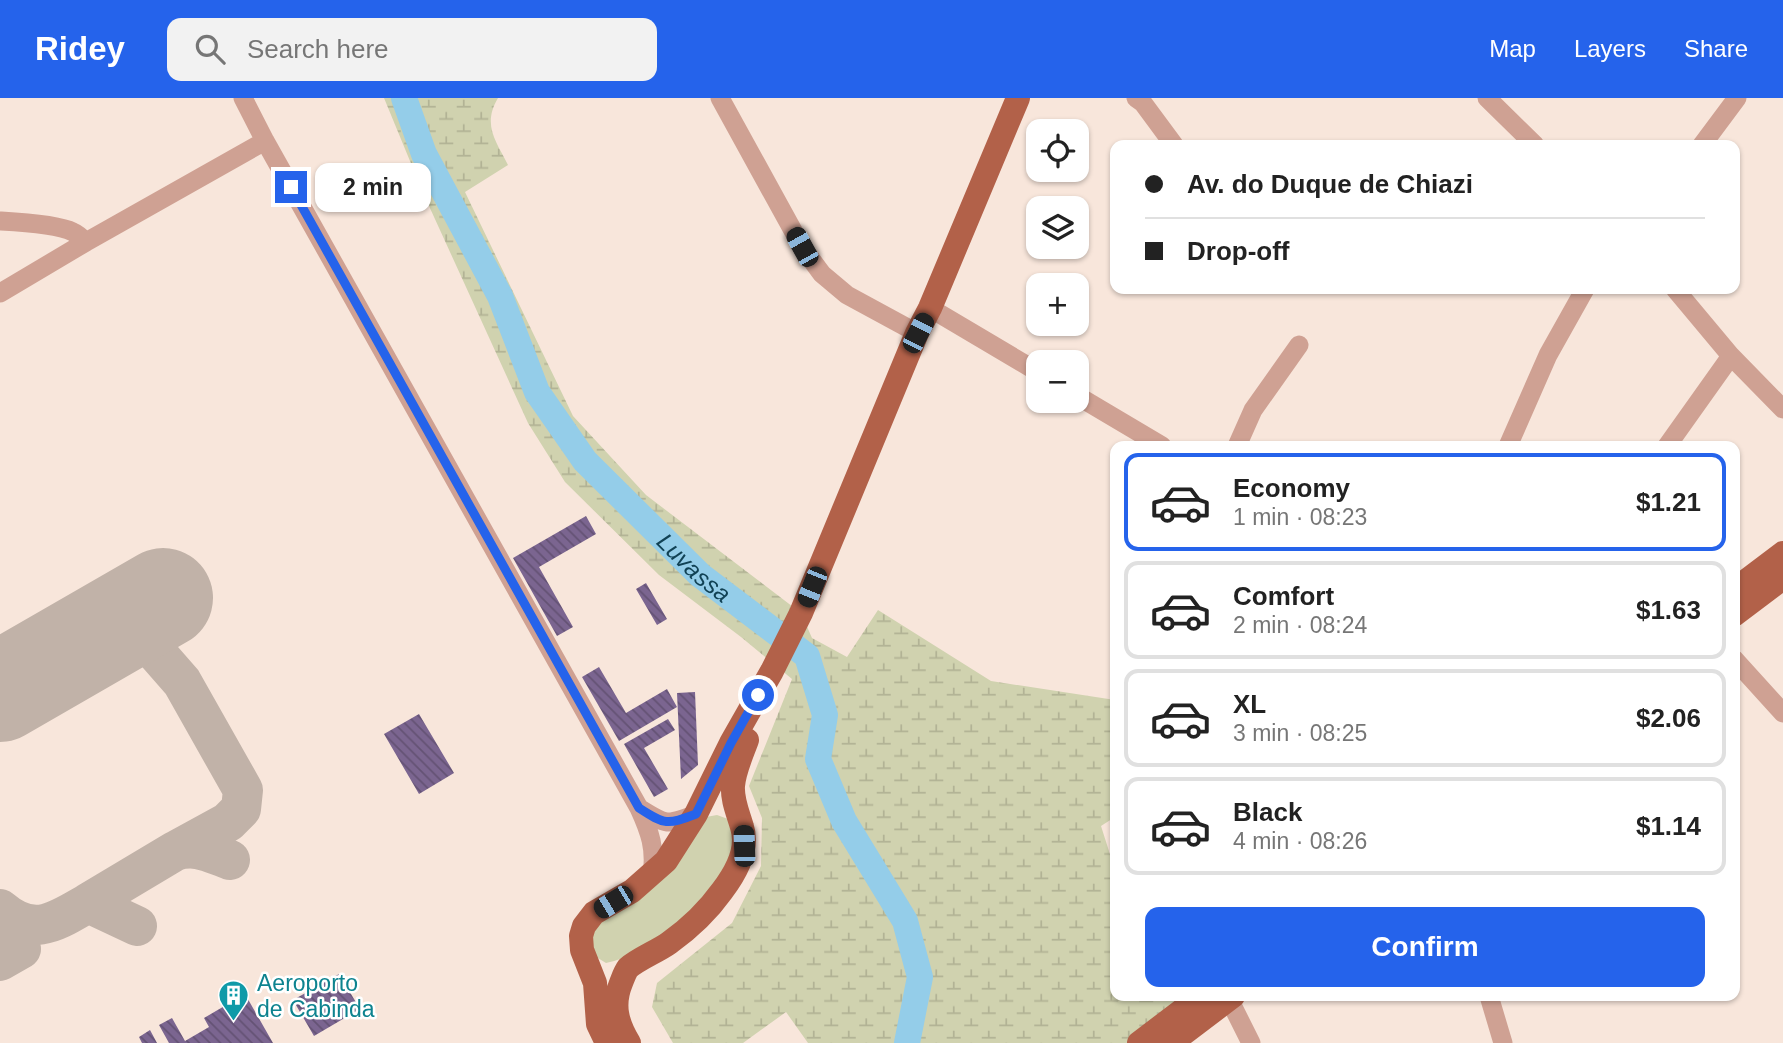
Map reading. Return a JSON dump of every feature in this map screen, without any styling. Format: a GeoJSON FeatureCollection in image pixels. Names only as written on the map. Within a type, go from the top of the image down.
{"type":"FeatureCollection","features":[{"type":"Feature","properties":{"kind":"main road"},"geometry":{"type":"LineString","coordinates":[[607,1043],[598,1024],[595,983],[582,950],[581,936],[584,926],[594,913],[632,891],[666,861],[696,814],[731,743],[772,671],[801,613],[930,308],[1010,103]]}},
{"type":"Feature","properties":{"kind":"main road"},"geometry":{"type":"LineString","coordinates":[[1740,585],[1783,553]]}},
{"type":"Feature","properties":{"kind":"main road"},"geometry":{"type":"LineString","coordinates":[[1740,610],[1783,578]]}},
{"type":"Feature","properties":{"kind":"main road"},"geometry":{"type":"LineString","coordinates":[[588,962],[613,973],[627,969],[691,927],[725,888],[744,846],[744,831],[734,802],[733,785],[772,671]]}},
{"type":"Feature","properties":{"kind":"main road"},"geometry":{"type":"LineString","coordinates":[[696,814],[710,809],[723,810],[735,817],[744,831]]}},
{"type":"Feature","properties":{"kind":"main road"},"geometry":{"type":"LineString","coordinates":[[627,969],[615,1002],[616,1014],[629,1043]]}},
{"type":"Feature","properties":{"kind":"main road"},"geometry":{"type":"LineString","coordinates":[[1139,1043],[1195,1001]]}},
{"type":"Feature","properties":{"kind":"main road"},"geometry":{"type":"LineString","coordinates":[[1171,1043],[1226,1001]]}},
{"type":"Feature","properties":{"kind":"street"},"geometry":{"type":"LineString","coordinates":[[243,98],[639,808],[652,841],[652,875]]}},
{"type":"Feature","properties":{"kind":"street"},"geometry":{"type":"LineString","coordinates":[[720,98],[802,247],[822,274],[847,295],[918,333]]}},
{"type":"Feature","properties":{"kind":"street"},"geometry":{"type":"LineString","coordinates":[[1136,98],[1143,103],[1170,140]]}},
{"type":"Feature","properties":{"kind":"street"},"geometry":{"type":"LineString","coordinates":[[1487,98],[1530,140]]}},
{"type":"Feature","properties":{"kind":"street"},"geometry":{"type":"LineString","coordinates":[[1706,140],[1737,98]]}},
{"type":"Feature","properties":{"kind":"street"},"geometry":{"type":"LineString","coordinates":[[0,293],[265,141]]}},
{"type":"Feature","properties":{"kind":"street"},"geometry":{"type":"LineString","coordinates":[[0,221],[68,230],[86,242]]}},
{"type":"Feature","properties":{"kind":"street"},"geometry":{"type":"LineString","coordinates":[[1510,441],[1548,355],[1582,294]]}},
{"type":"Feature","properties":{"kind":"street"},"geometry":{"type":"LineString","coordinates":[[1679,294],[1731,356],[1783,409]]}},
{"type":"Feature","properties":{"kind":"street"},"geometry":{"type":"LineString","coordinates":[[930,308],[1026,365]]}},
{"type":"Feature","properties":{"kind":"street"},"geometry":{"type":"LineString","coordinates":[[1239,441],[1253,410],[1299,345]]}},
{"type":"Feature","properties":{"kind":"street"},"geometry":{"type":"LineString","coordinates":[[1671,441],[1731,356]]}},
{"type":"Feature","properties":{"kind":"street"},"geometry":{"type":"LineString","coordinates":[[1089,403],[1154,441]]}},
{"type":"Feature","properties":{"kind":"street"},"geometry":{"type":"LineString","coordinates":[[1740,666],[1783,713]]}},
{"type":"Feature","properties":{"kind":"street"},"geometry":{"type":"LineString","coordinates":[[639,808],[662,822],[681,820],[696,814]]}},
{"type":"Feature","properties":{"kind":"street"},"geometry":{"type":"LineString","coordinates":[[1233,1001],[1251,1043]]}},
{"type":"Feature","properties":{"kind":"street"},"geometry":{"type":"LineString","coordinates":[[1490,1001],[1503,1043]]}},
{"type":"Feature","properties":{"kind":"green space"},"geometry":{"type":"Polygon","coordinates":[[[384,98],[498,98],[491,116],[492,133],[508,165],[465,192],[573,416],[646,495],[801,613],[812,638],[847,657],[878,610],[991,681],[1110,699],[1110,820],[1101,826],[1110,854],[1110,1001],[1194,1001],[1139,1043],[808,1043],[786,1012],[743,1043],[673,1043],[652,1007],[657,983],[732,923],[761,866],[762,818],[749,786],[792,679],[659,575],[565,482],[528,423],[424,195],[384,98]]]}},
{"type":"Feature","properties":{"kind":"green space"},"geometry":{"type":"Polygon","coordinates":[[[717,815],[728,819],[736,829],[732,849],[719,877],[693,909],[659,938],[623,958],[606,963],[593,955],[591,930],[706,817],[717,815]]]}},
{"type":"Feature","properties":{"kind":"building"},"geometry":{"type":"Polygon","coordinates":[[[586,516],[596,534],[539,567],[573,627],[557,636],[513,558],[586,516]]]}},
{"type":"Feature","properties":{"kind":"building"},"geometry":{"type":"Polygon","coordinates":[[[646,583],[667,619],[657,625],[636,589],[646,583]]]}},
{"type":"Feature","properties":{"kind":"building"},"geometry":{"type":"Polygon","coordinates":[[[599,667],[626,713],[667,689],[677,707],[619,741],[582,677],[599,667]]]}},
{"type":"Feature","properties":{"kind":"building"},"geometry":{"type":"Polygon","coordinates":[[[695,692],[698,765],[681,779],[677,693],[695,692]]]}},
{"type":"Feature","properties":{"kind":"building"},"geometry":{"type":"Polygon","coordinates":[[[419,714],[454,773],[419,794],[384,734],[419,714]]]}},
{"type":"Feature","properties":{"kind":"building"},"geometry":{"type":"Polygon","coordinates":[[[668,719],[675,730],[644,748],[668,789],[654,797],[624,744],[668,719]]]}},
{"type":"Feature","properties":{"kind":"building"},"geometry":{"type":"Polygon","coordinates":[[[339,974],[360,1009],[314,1036],[293,1000],[339,974]]]}},
{"type":"Feature","properties":{"kind":"building","name":"Aeroporto de Cabinda"},"geometry":{"type":"Polygon","coordinates":[[[245,994],[273,1043],[169,1043],[159,1025],[172,1018],[185,1041],[209,1027],[204,1018],[245,994]]]}},
{"type":"Feature","properties":{"kind":"building"},"geometry":{"type":"Polygon","coordinates":[[[150,1030],[157,1043],[142,1043],[139,1037],[150,1030]]]}},
{"type":"Feature","properties":{"kind":"waterway","name":"Luvassa"},"geometry":{"type":"LineString","coordinates":[[404,98],[424,154],[500,296],[537,392],[585,461],[700,575],[807,656],[825,715],[818,759],[844,821],[905,921],[920,977],[907,1043]]}},
{"type":"Feature","properties":{"kind":"taxiway"},"geometry":{"type":"LineString","coordinates":[[122,622],[154,650],[182,682],[243,790],[241,809],[228,822],[175,851]]}},
{"type":"Feature","properties":{"kind":"taxiway"},"geometry":{"type":"LineString","coordinates":[[137,926],[88,903],[175,851],[190,848],[230,860]]}},
{"type":"Feature","properties":{"kind":"taxiway"},"geometry":{"type":"LineString","coordinates":[[0,909],[12,918],[34,925],[55,921],[88,903]]}},
{"type":"Feature","properties":{"kind":"taxiway"},"geometry":{"type":"LineString","coordinates":[[0,913],[21,949],[0,961]]}},
{"type":"Feature","properties":{"kind":"runway"},"geometry":{"type":"LineString","coordinates":[[0,692],[163,598]]}},
{"type":"Feature","properties":{"kind":"place","name":"Aeroporto de Cabinda"},"geometry":{"type":"Point","coordinates":[234,1023]}},
{"type":"Feature","properties":{"kind":"route"},"geometry":{"type":"LineString","coordinates":[[291,187],[639,808],[662,822],[681,820],[696,814],[758,695]]}}]}
